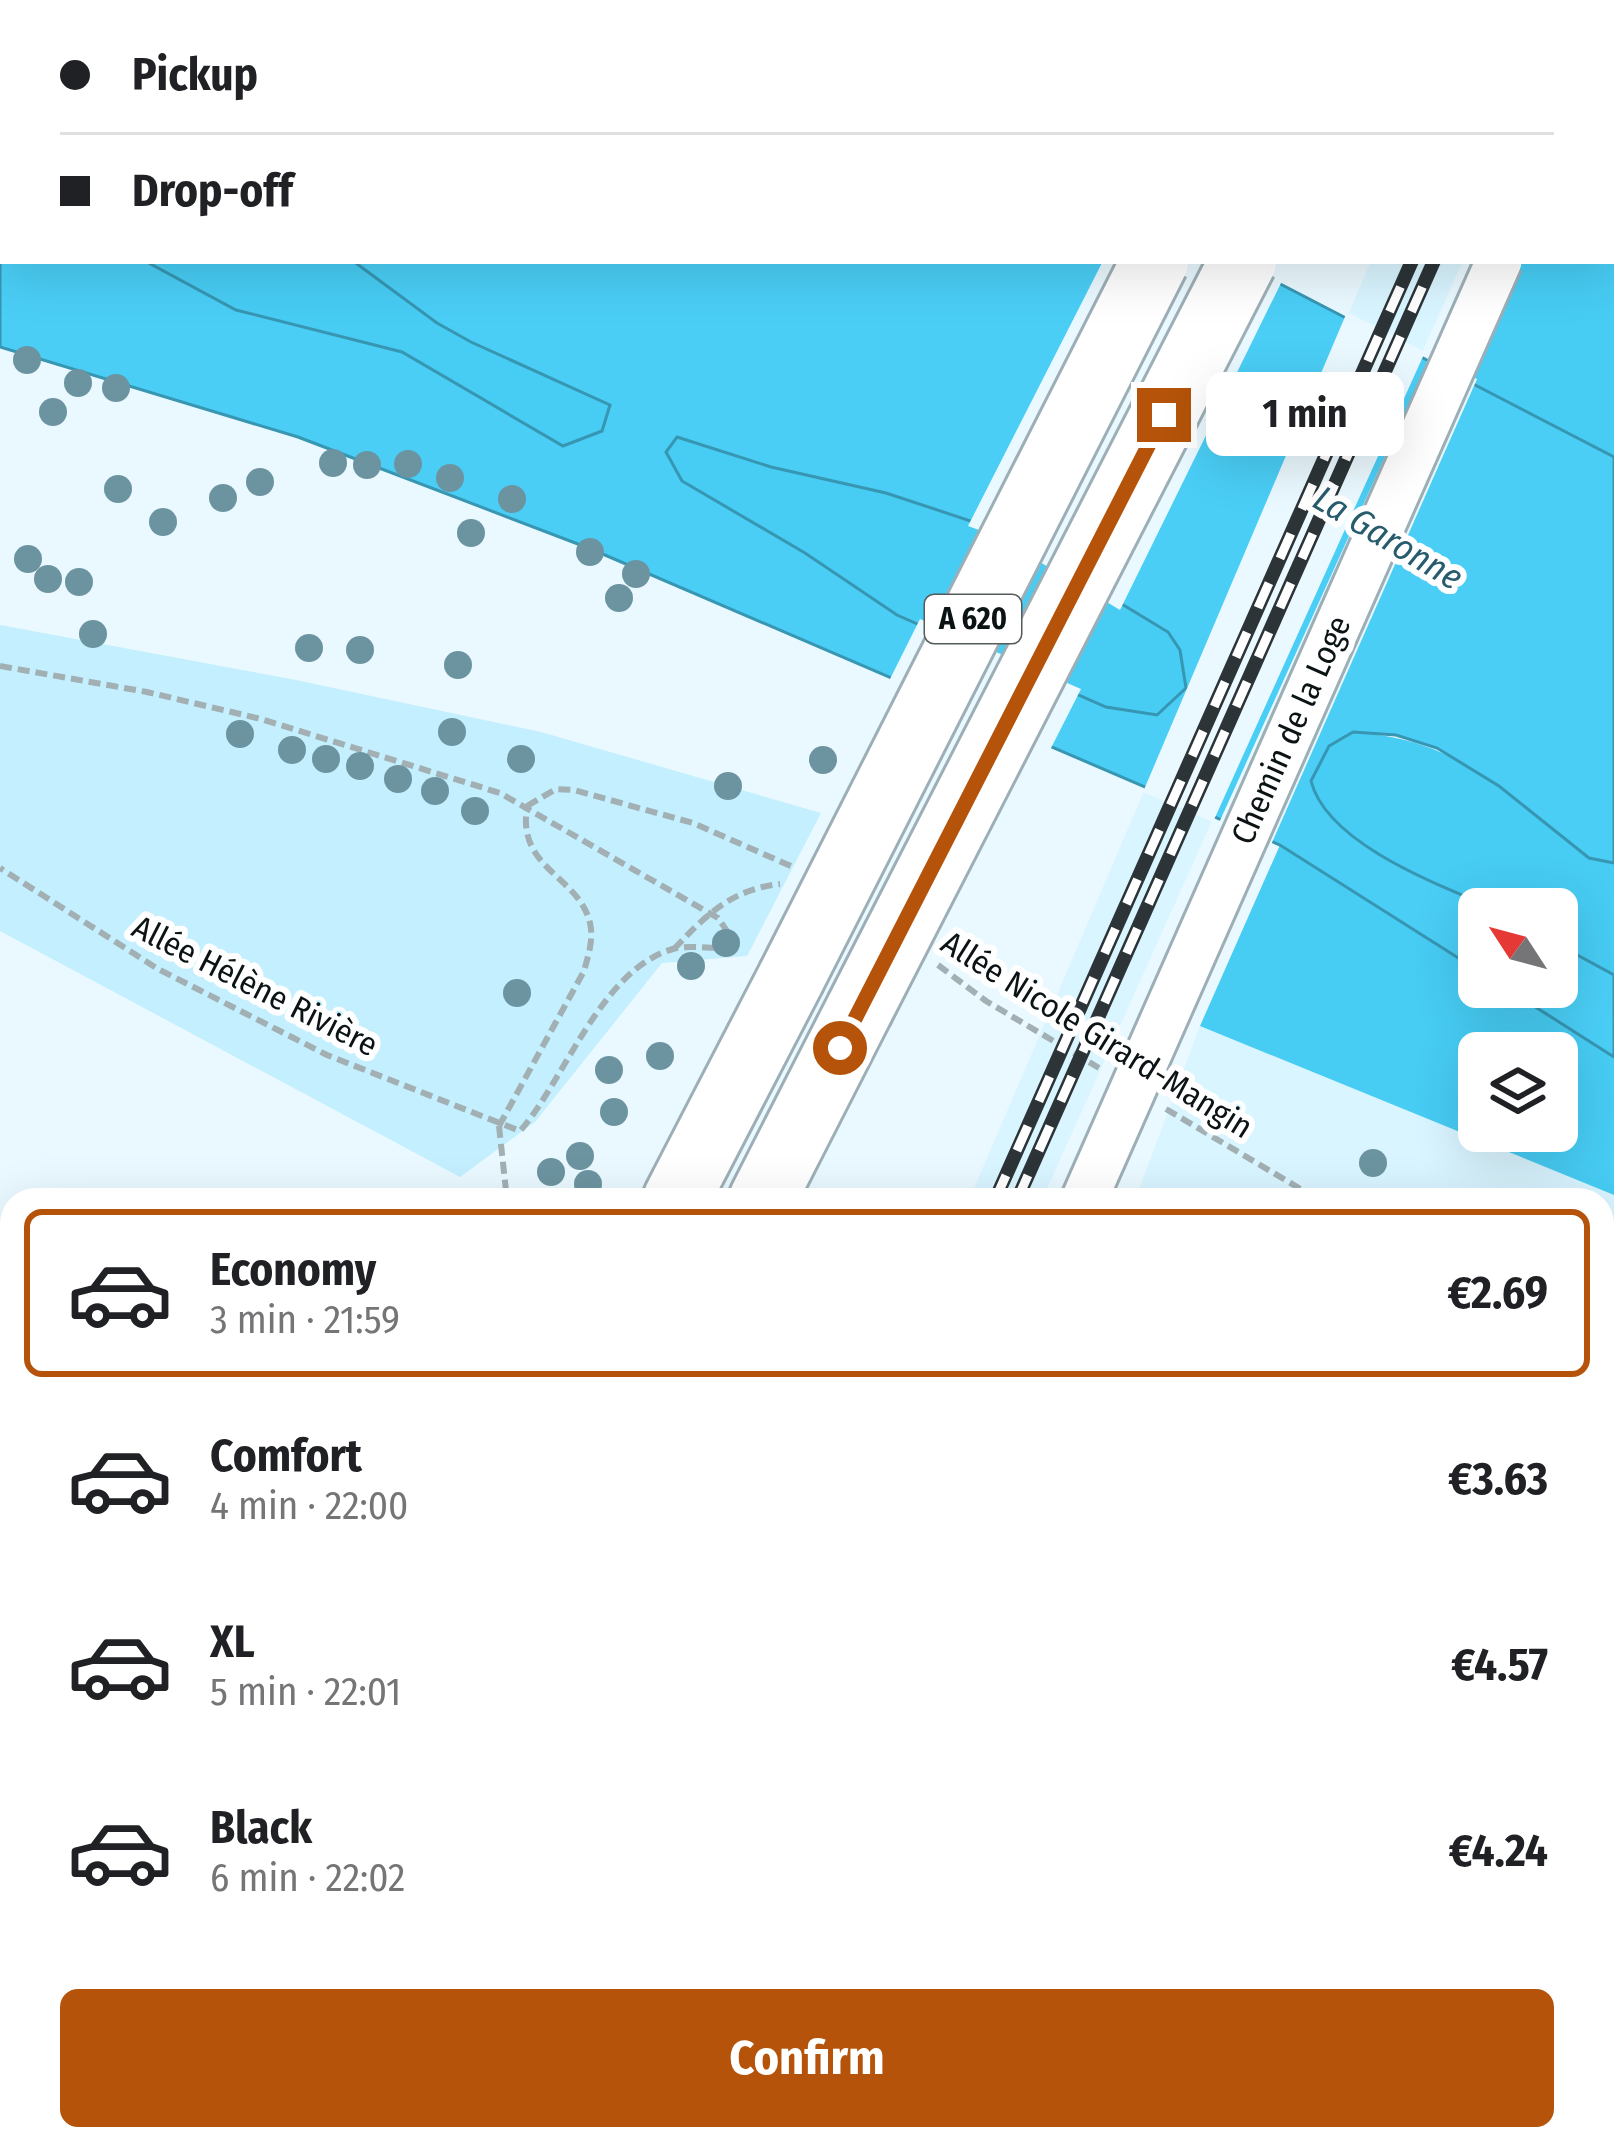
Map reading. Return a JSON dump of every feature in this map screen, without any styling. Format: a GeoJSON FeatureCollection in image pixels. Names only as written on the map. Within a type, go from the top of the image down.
{"type":"FeatureCollection","features":[{"type":"Feature","properties":{"kind":"highway","name":"A 620"},"geometry":{"type":"LineString","coordinates":[[680,1186],[791,978],[1153,264]]}},
{"type":"Feature","properties":{"kind":"highway","name":"A 620"},"geometry":{"type":"LineString","coordinates":[[768,1188],[1241,264]]}},
{"type":"Feature","properties":{"kind":"highway"},"geometry":{"type":"LineString","coordinates":[[817,1188],[859,1010]]}},
{"type":"Feature","properties":{"kind":"street","name":"Chemin de la Loge"},"geometry":{"type":"LineString","coordinates":[[1089,1188],[1498,264]]}},
{"type":"Feature","properties":{"kind":"path"},"geometry":{"type":"LineString","coordinates":[[0,666],[147,692],[261,719],[500,793],[718,918],[729,934],[720,948],[674,949]]}},
{"type":"Feature","properties":{"kind":"path"},"geometry":{"type":"LineString","coordinates":[[527,806],[556,789],[574,790],[693,823],[802,873]]}},
{"type":"Feature","properties":{"kind":"path"},"geometry":{"type":"LineString","coordinates":[[506,1188],[500,1126],[584,971],[591,945],[590,922],[578,899],[536,858],[525,821],[527,806]]}},
{"type":"Feature","properties":{"kind":"path","name":"Allée Hélène Rivière"},"geometry":{"type":"LineString","coordinates":[[0,868],[158,969],[327,1055],[500,1126]]}},
{"type":"Feature","properties":{"kind":"path"},"geometry":{"type":"LineString","coordinates":[[500,1126],[520,1131],[596,1013],[641,966],[674,949],[708,912],[741,891],[791,883]]}},
{"type":"Feature","properties":{"kind":"path","name":"Allée Nicole Girard-Mangin"},"geometry":{"type":"LineString","coordinates":[[932,961],[986,1001],[1103,1071]]}},
{"type":"Feature","properties":{"kind":"path","name":"Allée Nicole Girard-Mangin"},"geometry":{"type":"LineString","coordinates":[[1162,1106],[1299,1188]]}},
{"type":"Feature","properties":{"kind":"shaded area"},"geometry":{"type":"Polygon","coordinates":[[[151,264],[357,264],[437,323],[611,405],[602,431],[563,447],[402,352],[236,310],[151,264]]]}},
{"type":"Feature","properties":{"kind":"shaded area"},"geometry":{"type":"Polygon","coordinates":[[[1370,264],[1462,264],[1047,1188],[974,1188],[1370,264]]]}},
{"type":"Feature","properties":{"kind":"shaded area"},"geometry":{"type":"Polygon","coordinates":[[[1519,264],[1614,264],[1614,457],[1466,380],[1519,264]]]}},
{"type":"Feature","properties":{"kind":"shaded area"},"geometry":{"type":"Polygon","coordinates":[[[677,437],[771,467],[886,493],[1001,531],[1168,632],[1180,650],[1186,688],[1157,716],[1106,707],[896,615],[805,553],[682,481],[666,452],[677,437]]]}},
{"type":"Feature","properties":{"kind":"shaded area"},"geometry":{"type":"Polygon","coordinates":[[[0,625],[541,732],[821,813],[747,956],[662,963],[535,1122],[460,1177],[0,931],[0,625]]]}},
{"type":"Feature","properties":{"kind":"shaded area"},"geometry":{"type":"Polygon","coordinates":[[[1353,732],[1405,740],[1447,755],[1487,778],[1579,848],[1614,863],[1614,975],[1578,955],[1578,888],[1458,888],[1458,895],[1381,856],[1342,829],[1318,803],[1311,781],[1328,746],[1353,732]]]}},
{"type":"Feature","properties":{"kind":"shaded area"},"geometry":{"type":"Polygon","coordinates":[[[1280,845],[1458,958],[1458,1008],[1537,1008],[1575,1032],[1458,1032],[1458,1131],[1200,1026],[1280,845]]]}},
{"type":"Feature","properties":{"kind":"shaded area"},"geometry":{"type":"Polygon","coordinates":[[[1200,1026],[1458,1131],[1458,1152],[1509,1152],[1597,1188],[1139,1188],[1200,1026]]]}},
{"type":"Feature","properties":{"kind":"shaded area"},"geometry":{"type":"Polygon","coordinates":[[[1578,1034],[1614,1057],[1614,1188],[1597,1188],[1509,1152],[1578,1152],[1578,1034]]]}},
{"type":"Feature","properties":{"kind":"water","name":"La Garonne"},"geometry":{"type":"Polygon","coordinates":[[[0,264],[151,264],[236,310],[402,352],[563,446],[602,431],[610,405],[471,342],[357,264],[1242,264],[1614,457],[1614,863],[1589,858],[1499,786],[1437,748],[1396,735],[1353,732],[1329,746],[1311,781],[1321,804],[1339,824],[1388,860],[1458,893],[1458,958],[1280,845],[591,549],[298,437],[0,347],[0,264]],[[677,437],[666,452],[682,481],[805,553],[897,615],[1106,707],[1157,715],[1186,688],[1180,650],[1168,632],[1001,531],[886,493],[771,467],[677,437]]]}},
{"type":"Feature","properties":{"kind":"water"},"geometry":{"type":"Polygon","coordinates":[[[1578,955],[1614,975],[1614,1057],[1537,1008],[1578,1008],[1578,955]]]}},
{"type":"Feature","properties":{"kind":"pier"},"geometry":{"type":"Polygon","coordinates":[[[1101,264],[1255,264],[1283,279],[1120,610],[998,537],[968,526],[1101,264]]]}},
{"type":"Feature","properties":{"kind":"pier"},"geometry":{"type":"Polygon","coordinates":[[[1347,312],[1425,352],[1213,822],[1143,792],[1347,312]]]}},
{"type":"Feature","properties":{"kind":"pier"},"geometry":{"type":"Polygon","coordinates":[[[1431,355],[1477,379],[1270,847],[1218,825],[1431,355]]]}},
{"type":"Feature","properties":{"kind":"pier"},"geometry":{"type":"Polygon","coordinates":[[[920,619],[1081,689],[1049,752],[888,683],[920,619]]]}},
{"type":"Feature","properties":{"kind":"railway"},"geometry":{"type":"LineString","coordinates":[[1000,1188],[1411,264]]}},
{"type":"Feature","properties":{"kind":"railway"},"geometry":{"type":"LineString","coordinates":[[1022,1188],[1433,264]]}},
{"type":"Feature","properties":{"kind":"route"},"geometry":{"type":"LineString","coordinates":[[840,1048],[1164,415]]}}]}
